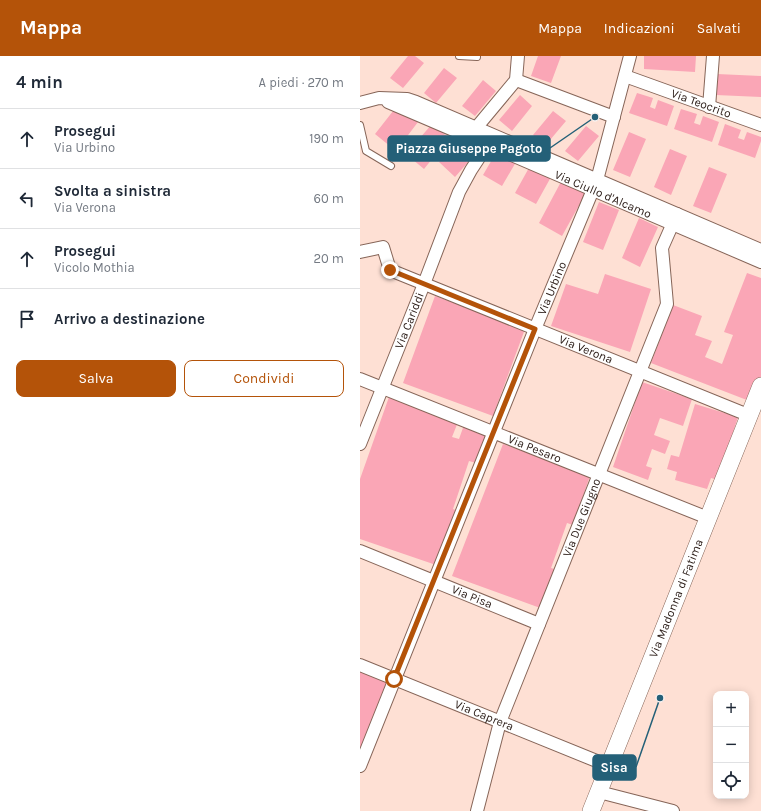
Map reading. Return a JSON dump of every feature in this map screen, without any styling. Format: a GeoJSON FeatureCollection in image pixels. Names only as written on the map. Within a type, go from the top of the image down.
{"type":"FeatureCollection","features":[{"type":"Feature","properties":{"kind":"street"},"geometry":{"type":"LineString","coordinates":[[476,128],[516,80],[518,56]]}},
{"type":"Feature","properties":{"kind":"street","name":"Via Urbino"},"geometry":{"type":"LineString","coordinates":[[360,766],[493,432],[595,185],[630,56]]}},
{"type":"Feature","properties":{"kind":"street"},"geometry":{"type":"LineString","coordinates":[[709,107],[713,56]]}},
{"type":"Feature","properties":{"kind":"street","name":"Via Teocrito"},"geometry":{"type":"LineString","coordinates":[[625,76],[761,125]]}},
{"type":"Feature","properties":{"kind":"street"},"geometry":{"type":"LineString","coordinates":[[516,80],[614,117]]}},
{"type":"Feature","properties":{"kind":"street","name":"Via Ciullo d'Alcamo"},"geometry":{"type":"LineString","coordinates":[[379,98],[491,140],[675,219],[761,250]]}},
{"type":"Feature","properties":{"kind":"street","name":"Via Ciullo d'Alcamo"},"geometry":{"type":"LineString","coordinates":[[360,103],[379,98],[416,102],[476,128],[491,140]]}},
{"type":"Feature","properties":{"kind":"street","name":"Via Cariddi"},"geometry":{"type":"LineString","coordinates":[[360,444],[459,192],[471,170],[491,140]]}},
{"type":"Feature","properties":{"kind":"street","name":"Via Ciullo d'Alcamo"},"geometry":{"type":"LineString","coordinates":[[675,219],[761,262]]}},
{"type":"Feature","properties":{"kind":"street","name":"Via Due Giugno"},"geometry":{"type":"LineString","coordinates":[[477,811],[500,722],[667,304],[662,248],[675,219]]}},
{"type":"Feature","properties":{"kind":"street","name":"Via Verona"},"geometry":{"type":"LineString","coordinates":[[360,252],[383,247],[390,270],[640,372],[754,407]]}},
{"type":"Feature","properties":{"kind":"street","name":"Via Pesaro"},"geometry":{"type":"LineString","coordinates":[[360,379],[708,518]]}},
{"type":"Feature","properties":{"kind":"street","name":"Via Madonna di Fatima"},"geometry":{"type":"LineString","coordinates":[[592,811],[708,518],[754,407],[761,386]]}},
{"type":"Feature","properties":{"kind":"street","name":"Via Pisa"},"geometry":{"type":"LineString","coordinates":[[360,551],[539,624]]}},
{"type":"Feature","properties":{"kind":"street","name":"Via Caprera"},"geometry":{"type":"LineString","coordinates":[[360,665],[609,766]]}},
{"type":"Feature","properties":{"kind":"street"},"geometry":{"type":"LineString","coordinates":[[599,792],[673,811]]}},
{"type":"Feature","properties":{"kind":"lane"},"geometry":{"type":"LineString","coordinates":[[459,56],[477,57]]}},
{"type":"Feature","properties":{"kind":"lane"},"geometry":{"type":"LineString","coordinates":[[360,125],[366,151],[391,166]]}},
{"type":"Feature","properties":{"kind":"building"},"geometry":{"type":"Polygon","coordinates":[[[408,56],[415,56],[424,63],[403,88],[390,78],[408,56]]]}},
{"type":"Feature","properties":{"kind":"building"},"geometry":{"type":"Polygon","coordinates":[[[538,56],[561,56],[551,83],[531,76],[538,56]]]}},
{"type":"Feature","properties":{"kind":"building"},"geometry":{"type":"Polygon","coordinates":[[[644,56],[696,56],[695,72],[644,69],[644,56]]]}},
{"type":"Feature","properties":{"kind":"building"},"geometry":{"type":"Polygon","coordinates":[[[444,68],[457,78],[436,103],[424,93],[444,68]]]}},
{"type":"Feature","properties":{"kind":"building"},"geometry":{"type":"Polygon","coordinates":[[[717,74],[761,76],[761,97],[716,95],[717,74]]]}},
{"type":"Feature","properties":{"kind":"building"},"geometry":{"type":"Polygon","coordinates":[[[483,80],[496,91],[475,116],[462,106],[483,80]]]}},
{"type":"Feature","properties":{"kind":"building"},"geometry":{"type":"Polygon","coordinates":[[[637,93],[653,98],[650,107],[655,109],[658,100],[674,106],[667,126],[629,113],[637,93]]]}},
{"type":"Feature","properties":{"kind":"building"},"geometry":{"type":"Polygon","coordinates":[[[520,95],[532,106],[512,131],[499,120],[520,95]]]}},
{"type":"Feature","properties":{"kind":"building"},"geometry":{"type":"Polygon","coordinates":[[[397,106],[418,122],[396,151],[375,134],[397,106]]]}},
{"type":"Feature","properties":{"kind":"building"},"geometry":{"type":"Polygon","coordinates":[[[681,109],[697,114],[694,123],[700,125],[703,116],[719,122],[712,142],[674,129],[681,109]]]}},
{"type":"Feature","properties":{"kind":"building"},"geometry":{"type":"Polygon","coordinates":[[[553,111],[566,121],[545,146],[533,135],[553,111]]]}},
{"type":"Feature","properties":{"kind":"building"},"geometry":{"type":"Polygon","coordinates":[[[432,124],[449,138],[424,169],[406,154],[432,124]]]}},
{"type":"Feature","properties":{"kind":"building"},"geometry":{"type":"Polygon","coordinates":[[[725,124],[741,130],[738,138],[744,140],[747,132],[761,137],[755,158],[718,145],[725,124]]]}},
{"type":"Feature","properties":{"kind":"building"},"geometry":{"type":"Polygon","coordinates":[[[586,126],[599,136],[578,161],[565,151],[586,126]]]}},
{"type":"Feature","properties":{"kind":"building"},"geometry":{"type":"Polygon","coordinates":[[[629,132],[646,139],[630,177],[613,170],[629,132]]]}},
{"type":"Feature","properties":{"kind":"building"},"geometry":{"type":"Polygon","coordinates":[[[461,137],[477,152],[455,177],[439,162],[461,137]]]}},
{"type":"Feature","properties":{"kind":"building"},"geometry":{"type":"Polygon","coordinates":[[[670,149],[687,156],[671,195],[654,187],[670,149]]]}},
{"type":"Feature","properties":{"kind":"building"},"geometry":{"type":"Polygon","coordinates":[[[497,151],[516,162],[502,186],[483,175],[497,151]]]}},
{"type":"Feature","properties":{"kind":"building"},"geometry":{"type":"Polygon","coordinates":[[[530,166],[551,177],[536,204],[515,193],[530,166]]]}},
{"type":"Feature","properties":{"kind":"building"},"geometry":{"type":"Polygon","coordinates":[[[709,167],[727,174],[711,213],[693,206],[709,167]]]}},
{"type":"Feature","properties":{"kind":"building"},"geometry":{"type":"Polygon","coordinates":[[[563,178],[587,191],[562,236],[539,223],[563,178]]]}},
{"type":"Feature","properties":{"kind":"building"},"geometry":{"type":"Polygon","coordinates":[[[599,202],[619,210],[603,250],[583,242],[599,202]]]}},
{"type":"Feature","properties":{"kind":"building"},"geometry":{"type":"Polygon","coordinates":[[[639,218],[658,227],[640,267],[622,258],[639,218]]]}},
{"type":"Feature","properties":{"kind":"building"},"geometry":{"type":"Polygon","coordinates":[[[747,273],[761,278],[761,379],[752,402],[651,363],[673,305],[702,316],[695,335],[712,341],[705,357],[722,364],[733,335],[724,332],[747,273]]]}},
{"type":"Feature","properties":{"kind":"building"},"geometry":{"type":"Polygon","coordinates":[[[605,274],[651,289],[630,352],[551,326],[566,284],[598,294],[605,274]]]}},
{"type":"Feature","properties":{"kind":"building"},"geometry":{"type":"Polygon","coordinates":[[[435,296],[525,329],[493,416],[403,383],[435,296]]]}},
{"type":"Feature","properties":{"kind":"building"},"geometry":{"type":"Polygon","coordinates":[[[642,382],[692,399],[683,426],[660,418],[654,435],[670,441],[665,454],[652,449],[646,466],[652,468],[648,480],[613,467],[642,382]]]}},
{"type":"Feature","properties":{"kind":"building"},"geometry":{"type":"Polygon","coordinates":[[[389,397],[458,422],[452,437],[459,439],[464,425],[487,433],[476,463],[469,461],[453,509],[458,511],[439,566],[360,539],[360,479],[389,397]]]}},
{"type":"Feature","properties":{"kind":"building"},"geometry":{"type":"Polygon","coordinates":[[[695,404],[738,417],[718,480],[711,478],[707,489],[675,480],[677,472],[667,469],[671,455],[679,457],[695,404]]]}},
{"type":"Feature","properties":{"kind":"building"},"geometry":{"type":"Polygon","coordinates":[[[503,444],[590,476],[573,525],[567,523],[551,568],[558,570],[543,609],[452,576],[503,444]]]}},
{"type":"Feature","properties":{"kind":"building"},"geometry":{"type":"Polygon","coordinates":[[[360,672],[388,683],[360,752],[360,672]]]}},
{"type":"Feature","properties":{"kind":"place","name":"Piazza Giuseppe Pagoto"},"geometry":{"type":"Point","coordinates":[595,117]}},
{"type":"Feature","properties":{"kind":"place","name":"Sisa"},"geometry":{"type":"Point","coordinates":[660,698]}},
{"type":"Feature","properties":{"kind":"route"},"geometry":{"type":"LineString","coordinates":[[390,270],[535,329],[394,679]]}}]}
